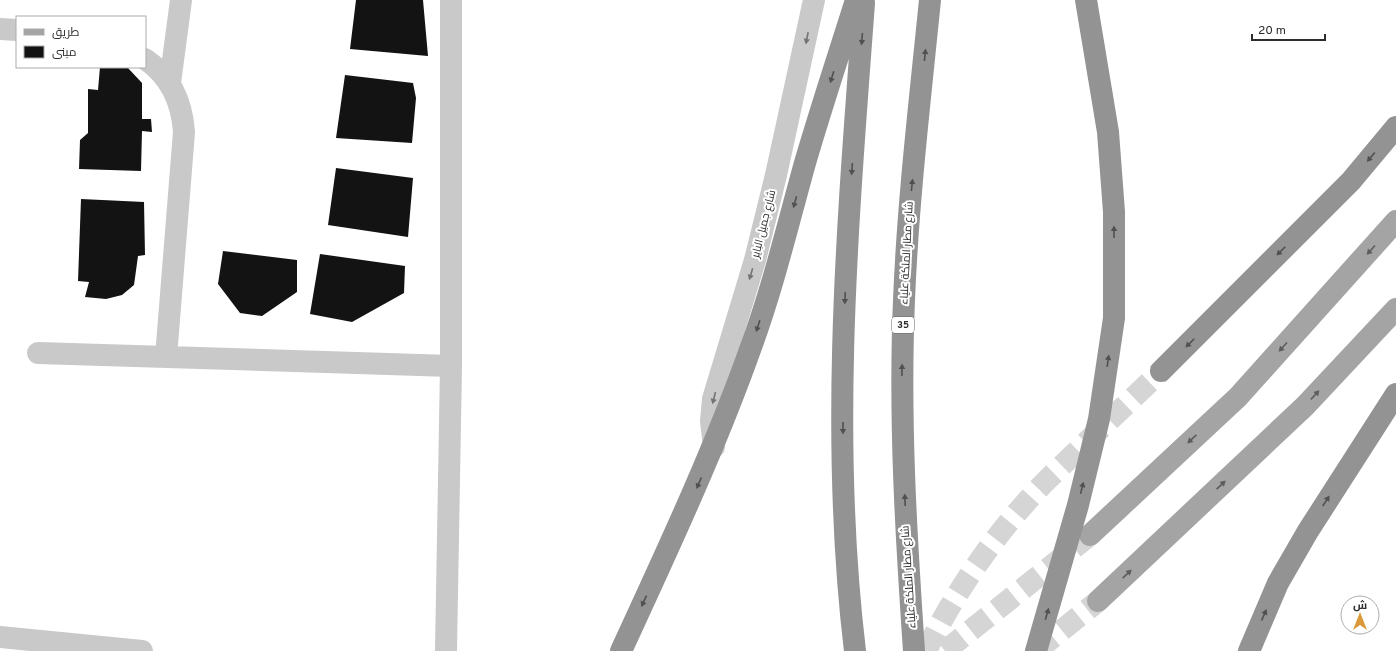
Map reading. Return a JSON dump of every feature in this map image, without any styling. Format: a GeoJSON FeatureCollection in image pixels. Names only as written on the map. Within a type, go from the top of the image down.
{"type":"FeatureCollection","features":[{"type":"Feature","properties":{"kind":"highway"},"geometry":{"type":"LineString","coordinates":[[621,651],[714,447],[752,346],[776,270],[806,162],[856,0]]}},
{"type":"Feature","properties":{"kind":"highway"},"geometry":{"type":"LineString","coordinates":[[855,651],[846,557],[842,362],[847,231],[865,0]]}},
{"type":"Feature","properties":{"kind":"highway","name":"شارع مطار الملكة علياء"},"geometry":{"type":"LineString","coordinates":[[914,651],[902,441],[903,324],[909,210],[930,0]]}},
{"type":"Feature","properties":{"kind":"highway"},"geometry":{"type":"LineString","coordinates":[[1036,651],[1078,505],[1099,419],[1114,318],[1114,212],[1108,132],[1086,0]]}},
{"type":"Feature","properties":{"kind":"highway"},"geometry":{"type":"LineString","coordinates":[[1162,371],[1351,180],[1396,127]]}},
{"type":"Feature","properties":{"kind":"highway"},"geometry":{"type":"LineString","coordinates":[[1249,651],[1278,583],[1308,531],[1396,394]]}},
{"type":"Feature","properties":{"kind":"main road"},"geometry":{"type":"LineString","coordinates":[[1090,535],[1238,397],[1396,221]]}},
{"type":"Feature","properties":{"kind":"main road"},"geometry":{"type":"LineString","coordinates":[[1098,601],[1305,406],[1396,309]]}},
{"type":"Feature","properties":{"kind":"street"},"geometry":{"type":"LineString","coordinates":[[170,84],[181,0]]}},
{"type":"Feature","properties":{"kind":"street"},"geometry":{"type":"LineString","coordinates":[[446,651],[451,366],[451,0]]}},
{"type":"Feature","properties":{"kind":"street","name":"شارع جميل الباير"},"geometry":{"type":"LineString","coordinates":[[714,447],[711,421],[713,399],[754,260],[776,175],[814,0]]}},
{"type":"Feature","properties":{"kind":"street"},"geometry":{"type":"LineString","coordinates":[[0,29],[16,30]]}},
{"type":"Feature","properties":{"kind":"street"},"geometry":{"type":"LineString","coordinates":[[146,60],[170,84],[179,102],[183,117],[184,132],[166,357]]}},
{"type":"Feature","properties":{"kind":"street"},"geometry":{"type":"LineString","coordinates":[[38,353],[451,366]]}},
{"type":"Feature","properties":{"kind":"street"},"geometry":{"type":"LineString","coordinates":[[0,637],[142,651]]}},
{"type":"Feature","properties":{"kind":"building"},"geometry":{"type":"Polygon","coordinates":[[[356,0],[423,0],[428,56],[350,49],[356,0]]]}},
{"type":"Feature","properties":{"kind":"building"},"geometry":{"type":"Polygon","coordinates":[[[100,68],[128,68],[142,83],[142,119],[151,119],[152,132],[142,131],[141,171],[79,169],[80,140],[88,133],[88,89],[98,90],[100,68]]]}},
{"type":"Feature","properties":{"kind":"building"},"geometry":{"type":"Polygon","coordinates":[[[345,75],[413,83],[416,98],[412,143],[336,138],[345,75]]]}},
{"type":"Feature","properties":{"kind":"building"},"geometry":{"type":"Polygon","coordinates":[[[336,168],[413,178],[408,237],[328,225],[336,168]]]}},
{"type":"Feature","properties":{"kind":"building"},"geometry":{"type":"Polygon","coordinates":[[[81,199],[144,202],[145,255],[138,256],[134,285],[122,295],[106,299],[85,297],[89,282],[78,281],[81,199]]]}},
{"type":"Feature","properties":{"kind":"building"},"geometry":{"type":"Polygon","coordinates":[[[223,251],[297,260],[297,292],[262,316],[240,313],[218,284],[223,251]]]}},
{"type":"Feature","properties":{"kind":"building"},"geometry":{"type":"Polygon","coordinates":[[[320,254],[405,266],[404,293],[352,322],[310,314],[320,254]]]}},
{"type":"Feature","properties":{"kind":"tunnel"},"geometry":{"type":"LineString","coordinates":[[926,651],[951,604],[965,582],[996,538],[1013,517],[1049,478],[1161,371]]}},
{"type":"Feature","properties":{"kind":"tunnel"},"geometry":{"type":"LineString","coordinates":[[945,651],[1090,535]]}},
{"type":"Feature","properties":{"kind":"tunnel"},"geometry":{"type":"LineString","coordinates":[[1036,651],[1098,601]]}}]}
